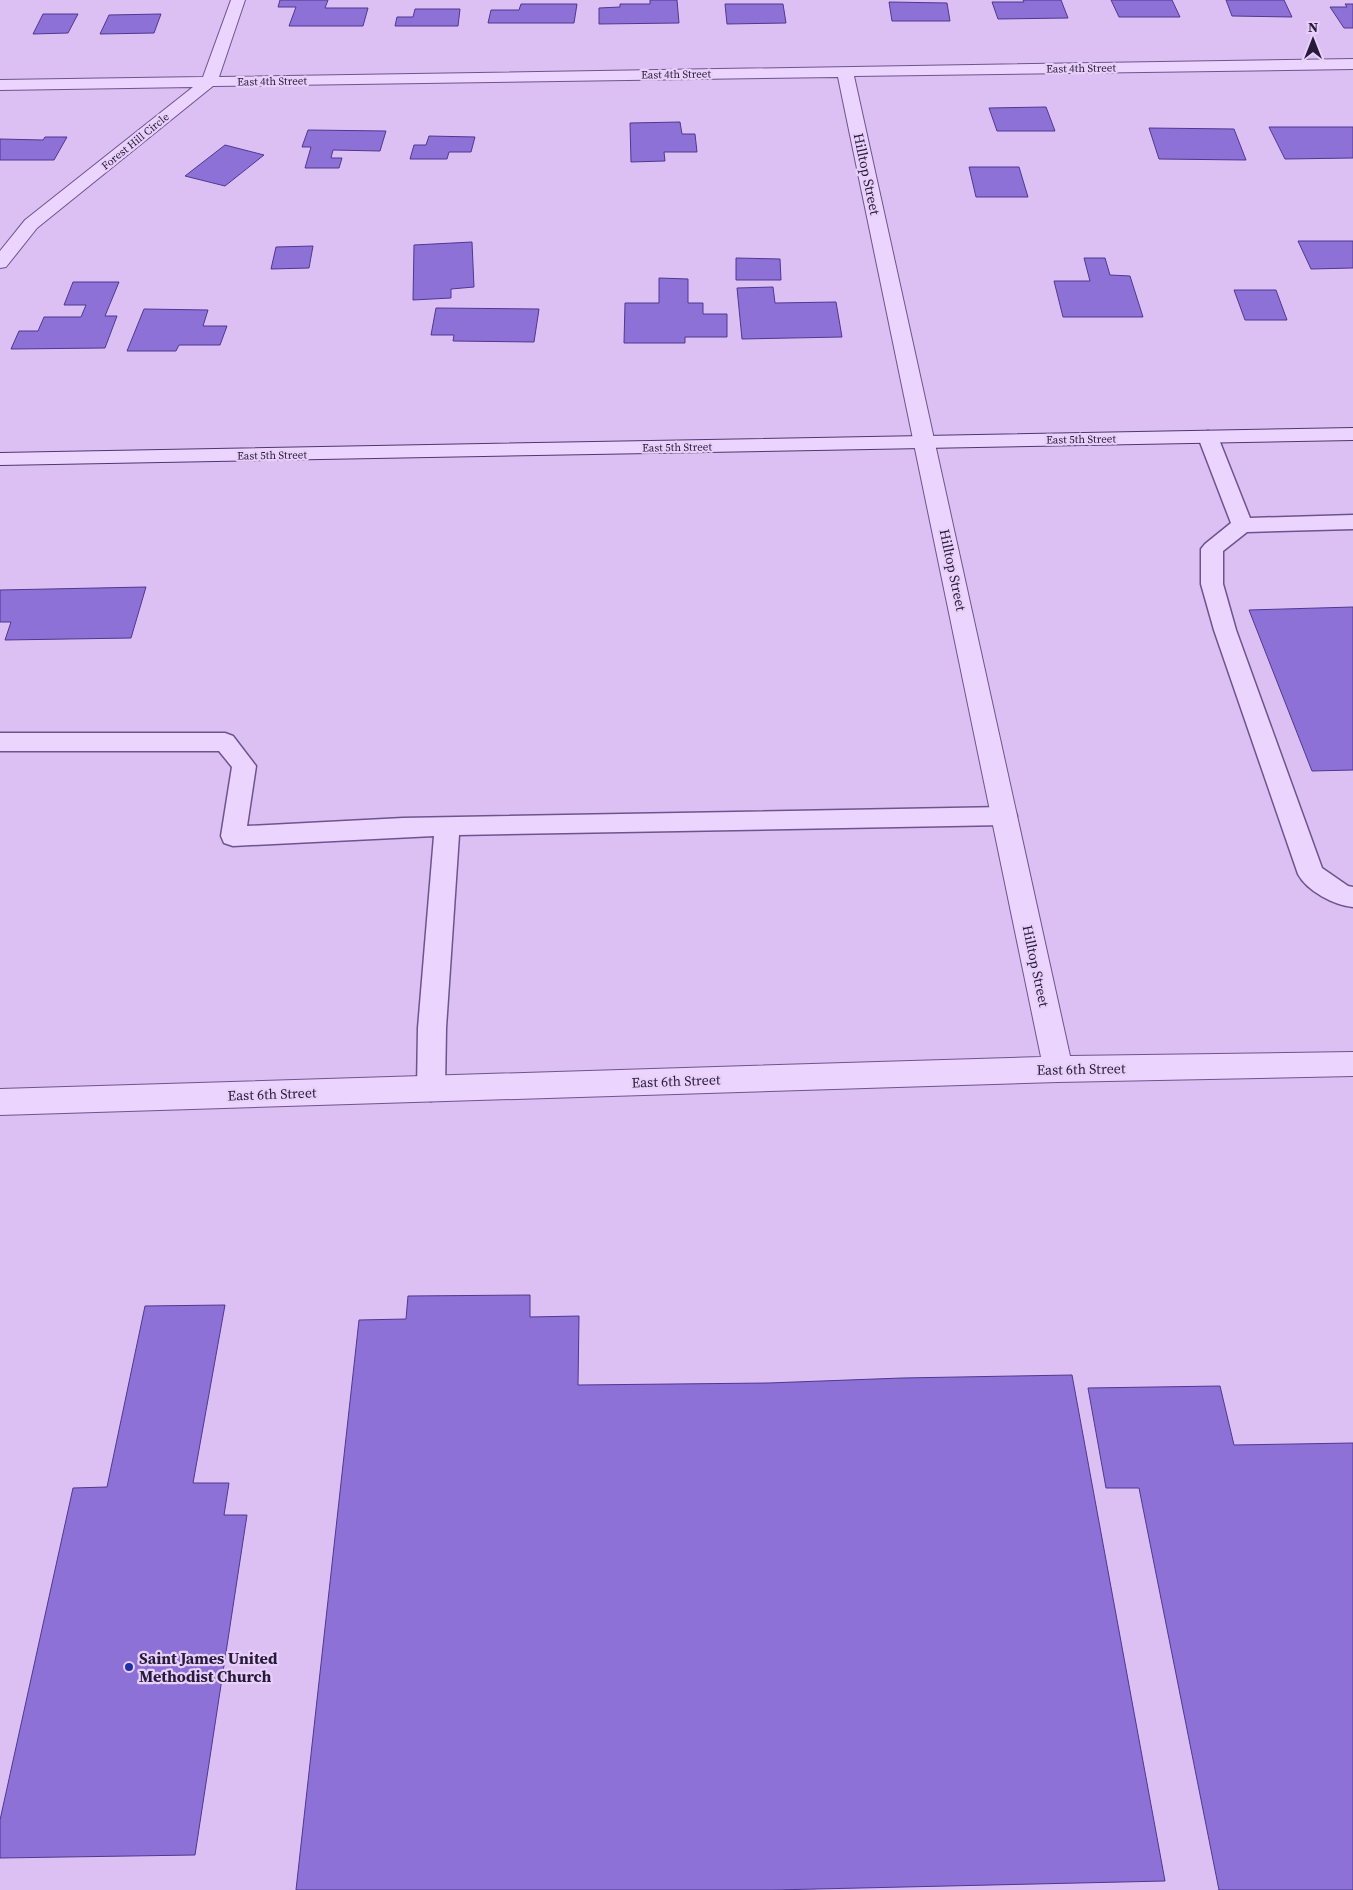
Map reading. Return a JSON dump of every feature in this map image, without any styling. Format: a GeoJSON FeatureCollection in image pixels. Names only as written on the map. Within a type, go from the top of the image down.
{"type":"FeatureCollection","features":[{"type":"Feature","properties":{"kind":"street"},"geometry":{"type":"LineString","coordinates":[[209,82],[238,0]]}},
{"type":"Feature","properties":{"kind":"street","name":"East 4th Street"},"geometry":{"type":"LineString","coordinates":[[0,84],[1353,64]]}},
{"type":"Feature","properties":{"kind":"street","name":"Hilltop Street"},"geometry":{"type":"LineString","coordinates":[[845,71],[926,443],[1058,1069]]}},
{"type":"Feature","properties":{"kind":"street","name":"Forest Hill Circle"},"geometry":{"type":"LineString","coordinates":[[0,263],[32,224],[209,82]]}},
{"type":"Feature","properties":{"kind":"street","name":"East 5th Street"},"geometry":{"type":"LineString","coordinates":[[0,460],[1353,434]]}},
{"type":"Feature","properties":{"kind":"street","name":"East 6th Street"},"geometry":{"type":"LineString","coordinates":[[0,1102],[1058,1069],[1353,1064]]}},
{"type":"Feature","properties":{"kind":"lane"},"geometry":{"type":"LineString","coordinates":[[1208,437],[1242,525]]}},
{"type":"Feature","properties":{"kind":"lane"},"geometry":{"type":"LineString","coordinates":[[1353,522],[1242,525],[1212,548],[1212,584],[1225,630],[1311,874],[1342,896],[1353,897]]}},
{"type":"Feature","properties":{"kind":"lane"},"geometry":{"type":"LineString","coordinates":[[0,742],[225,742],[244,766],[233,836],[447,826],[1005,816]]}},
{"type":"Feature","properties":{"kind":"lane"},"geometry":{"type":"LineString","coordinates":[[431,1089],[432,1028],[447,826]]}},
{"type":"Feature","properties":{"kind":"building"},"geometry":{"type":"Polygon","coordinates":[[[280,0],[328,0],[325,8],[368,8],[363,26],[289,26],[296,7],[278,7],[280,0]]]}},
{"type":"Feature","properties":{"kind":"building"},"geometry":{"type":"Polygon","coordinates":[[[650,0],[677,0],[679,23],[599,24],[599,8],[620,7],[620,4],[650,4],[650,0]]]}},
{"type":"Feature","properties":{"kind":"building"},"geometry":{"type":"Polygon","coordinates":[[[1023,0],[1061,0],[1068,18],[998,19],[992,2],[1024,2],[1023,0]]]}},
{"type":"Feature","properties":{"kind":"building"},"geometry":{"type":"Polygon","coordinates":[[[1111,0],[1172,0],[1180,17],[1119,17],[1111,0]]]}},
{"type":"Feature","properties":{"kind":"building"},"geometry":{"type":"Polygon","coordinates":[[[1226,0],[1284,0],[1292,17],[1232,16],[1226,0]]]}},
{"type":"Feature","properties":{"kind":"building"},"geometry":{"type":"Polygon","coordinates":[[[889,2],[947,3],[950,21],[892,21],[889,2]]]}},
{"type":"Feature","properties":{"kind":"building"},"geometry":{"type":"Polygon","coordinates":[[[521,4],[577,4],[574,23],[488,23],[491,10],[519,10],[521,4]]]}},
{"type":"Feature","properties":{"kind":"building"},"geometry":{"type":"Polygon","coordinates":[[[725,4],[783,4],[786,23],[727,24],[725,4]]]}},
{"type":"Feature","properties":{"kind":"building"},"geometry":{"type":"Polygon","coordinates":[[[1345,4],[1353,4],[1353,28],[1344,28],[1330,7],[1347,7],[1345,4]]]}},
{"type":"Feature","properties":{"kind":"building"},"geometry":{"type":"Polygon","coordinates":[[[415,9],[460,9],[458,26],[395,26],[397,17],[413,17],[415,9]]]}},
{"type":"Feature","properties":{"kind":"building"},"geometry":{"type":"Polygon","coordinates":[[[43,14],[78,14],[68,33],[33,34],[43,14]]]}},
{"type":"Feature","properties":{"kind":"building"},"geometry":{"type":"Polygon","coordinates":[[[161,14],[154,33],[100,34],[109,15],[161,14]]]}},
{"type":"Feature","properties":{"kind":"building"},"geometry":{"type":"Polygon","coordinates":[[[1046,107],[1055,131],[997,131],[989,108],[1046,107]]]}},
{"type":"Feature","properties":{"kind":"building"},"geometry":{"type":"Polygon","coordinates":[[[680,122],[682,134],[695,134],[697,152],[664,152],[665,161],[631,162],[630,123],[680,122]]]}},
{"type":"Feature","properties":{"kind":"building"},"geometry":{"type":"Polygon","coordinates":[[[1269,127],[1353,127],[1353,158],[1285,159],[1269,127]]]}},
{"type":"Feature","properties":{"kind":"building"},"geometry":{"type":"Polygon","coordinates":[[[1149,128],[1234,129],[1246,160],[1159,159],[1149,128]]]}},
{"type":"Feature","properties":{"kind":"building"},"geometry":{"type":"Polygon","coordinates":[[[308,130],[386,131],[380,151],[333,150],[331,158],[342,158],[339,168],[305,168],[311,147],[302,147],[308,130]]]}},
{"type":"Feature","properties":{"kind":"building"},"geometry":{"type":"Polygon","coordinates":[[[429,136],[475,137],[471,152],[449,152],[447,159],[410,159],[414,145],[426,145],[429,136]]]}},
{"type":"Feature","properties":{"kind":"building"},"geometry":{"type":"Polygon","coordinates":[[[45,137],[67,137],[54,160],[0,160],[0,139],[43,140],[45,137]]]}},
{"type":"Feature","properties":{"kind":"building"},"geometry":{"type":"Polygon","coordinates":[[[225,145],[264,155],[225,186],[185,176],[225,145]]]}},
{"type":"Feature","properties":{"kind":"building"},"geometry":{"type":"Polygon","coordinates":[[[969,167],[1019,167],[1028,197],[976,197],[969,167]]]}},
{"type":"Feature","properties":{"kind":"building"},"geometry":{"type":"Polygon","coordinates":[[[1298,241],[1353,241],[1353,268],[1311,269],[1298,241]]]}},
{"type":"Feature","properties":{"kind":"building"},"geometry":{"type":"Polygon","coordinates":[[[472,242],[474,287],[451,289],[451,298],[413,300],[414,245],[472,242]]]}},
{"type":"Feature","properties":{"kind":"building"},"geometry":{"type":"Polygon","coordinates":[[[313,246],[309,268],[271,269],[276,247],[313,246]]]}},
{"type":"Feature","properties":{"kind":"building"},"geometry":{"type":"Polygon","coordinates":[[[736,258],[780,259],[781,280],[736,280],[736,258]]]}},
{"type":"Feature","properties":{"kind":"building"},"geometry":{"type":"Polygon","coordinates":[[[1084,258],[1105,258],[1110,275],[1130,276],[1143,317],[1063,317],[1054,281],[1090,281],[1084,258]]]}},
{"type":"Feature","properties":{"kind":"building"},"geometry":{"type":"Polygon","coordinates":[[[659,278],[688,279],[688,303],[703,303],[703,314],[727,314],[727,337],[685,337],[685,343],[624,343],[625,303],[659,303],[659,278]]]}},
{"type":"Feature","properties":{"kind":"building"},"geometry":{"type":"Polygon","coordinates":[[[73,282],[119,282],[105,316],[117,316],[105,348],[11,349],[19,331],[38,331],[44,317],[81,317],[86,305],[64,305],[73,282]]]}},
{"type":"Feature","properties":{"kind":"building"},"geometry":{"type":"Polygon","coordinates":[[[773,287],[775,303],[836,302],[842,337],[742,339],[737,288],[773,287]]]}},
{"type":"Feature","properties":{"kind":"building"},"geometry":{"type":"Polygon","coordinates":[[[1234,290],[1276,290],[1287,320],[1245,320],[1234,290]]]}},
{"type":"Feature","properties":{"kind":"building"},"geometry":{"type":"Polygon","coordinates":[[[436,308],[539,309],[534,342],[453,341],[454,335],[431,335],[436,308]]]}},
{"type":"Feature","properties":{"kind":"building"},"geometry":{"type":"Polygon","coordinates":[[[144,309],[208,310],[203,326],[227,326],[220,345],[179,345],[176,351],[127,351],[144,309]]]}},
{"type":"Feature","properties":{"kind":"building"},"geometry":{"type":"Polygon","coordinates":[[[146,587],[131,638],[5,640],[11,622],[0,622],[0,590],[146,587]]]}},
{"type":"Feature","properties":{"kind":"building"},"geometry":{"type":"Polygon","coordinates":[[[1353,607],[1353,770],[1312,771],[1249,610],[1353,607]]]}},
{"type":"Feature","properties":{"kind":"building"},"geometry":{"type":"Polygon","coordinates":[[[530,1295],[530,1317],[579,1316],[578,1385],[768,1383],[1072,1375],[1165,1881],[773,1890],[296,1890],[359,1320],[406,1319],[408,1296],[530,1295]]]}},
{"type":"Feature","properties":{"kind":"building","name":"Saint James United Methodist Church"},"geometry":{"type":"Polygon","coordinates":[[[225,1305],[193,1483],[229,1483],[224,1515],[247,1515],[195,1855],[0,1858],[0,1820],[73,1488],[107,1487],[145,1306],[225,1305]]]}},
{"type":"Feature","properties":{"kind":"building"},"geometry":{"type":"Polygon","coordinates":[[[1220,1386],[1234,1445],[1353,1443],[1353,1890],[1219,1890],[1139,1488],[1106,1488],[1088,1388],[1220,1386]]]}},
{"type":"Feature","properties":{"kind":"place","name":"Saint James United Methodist Church"},"geometry":{"type":"Point","coordinates":[129,1667]}}]}
